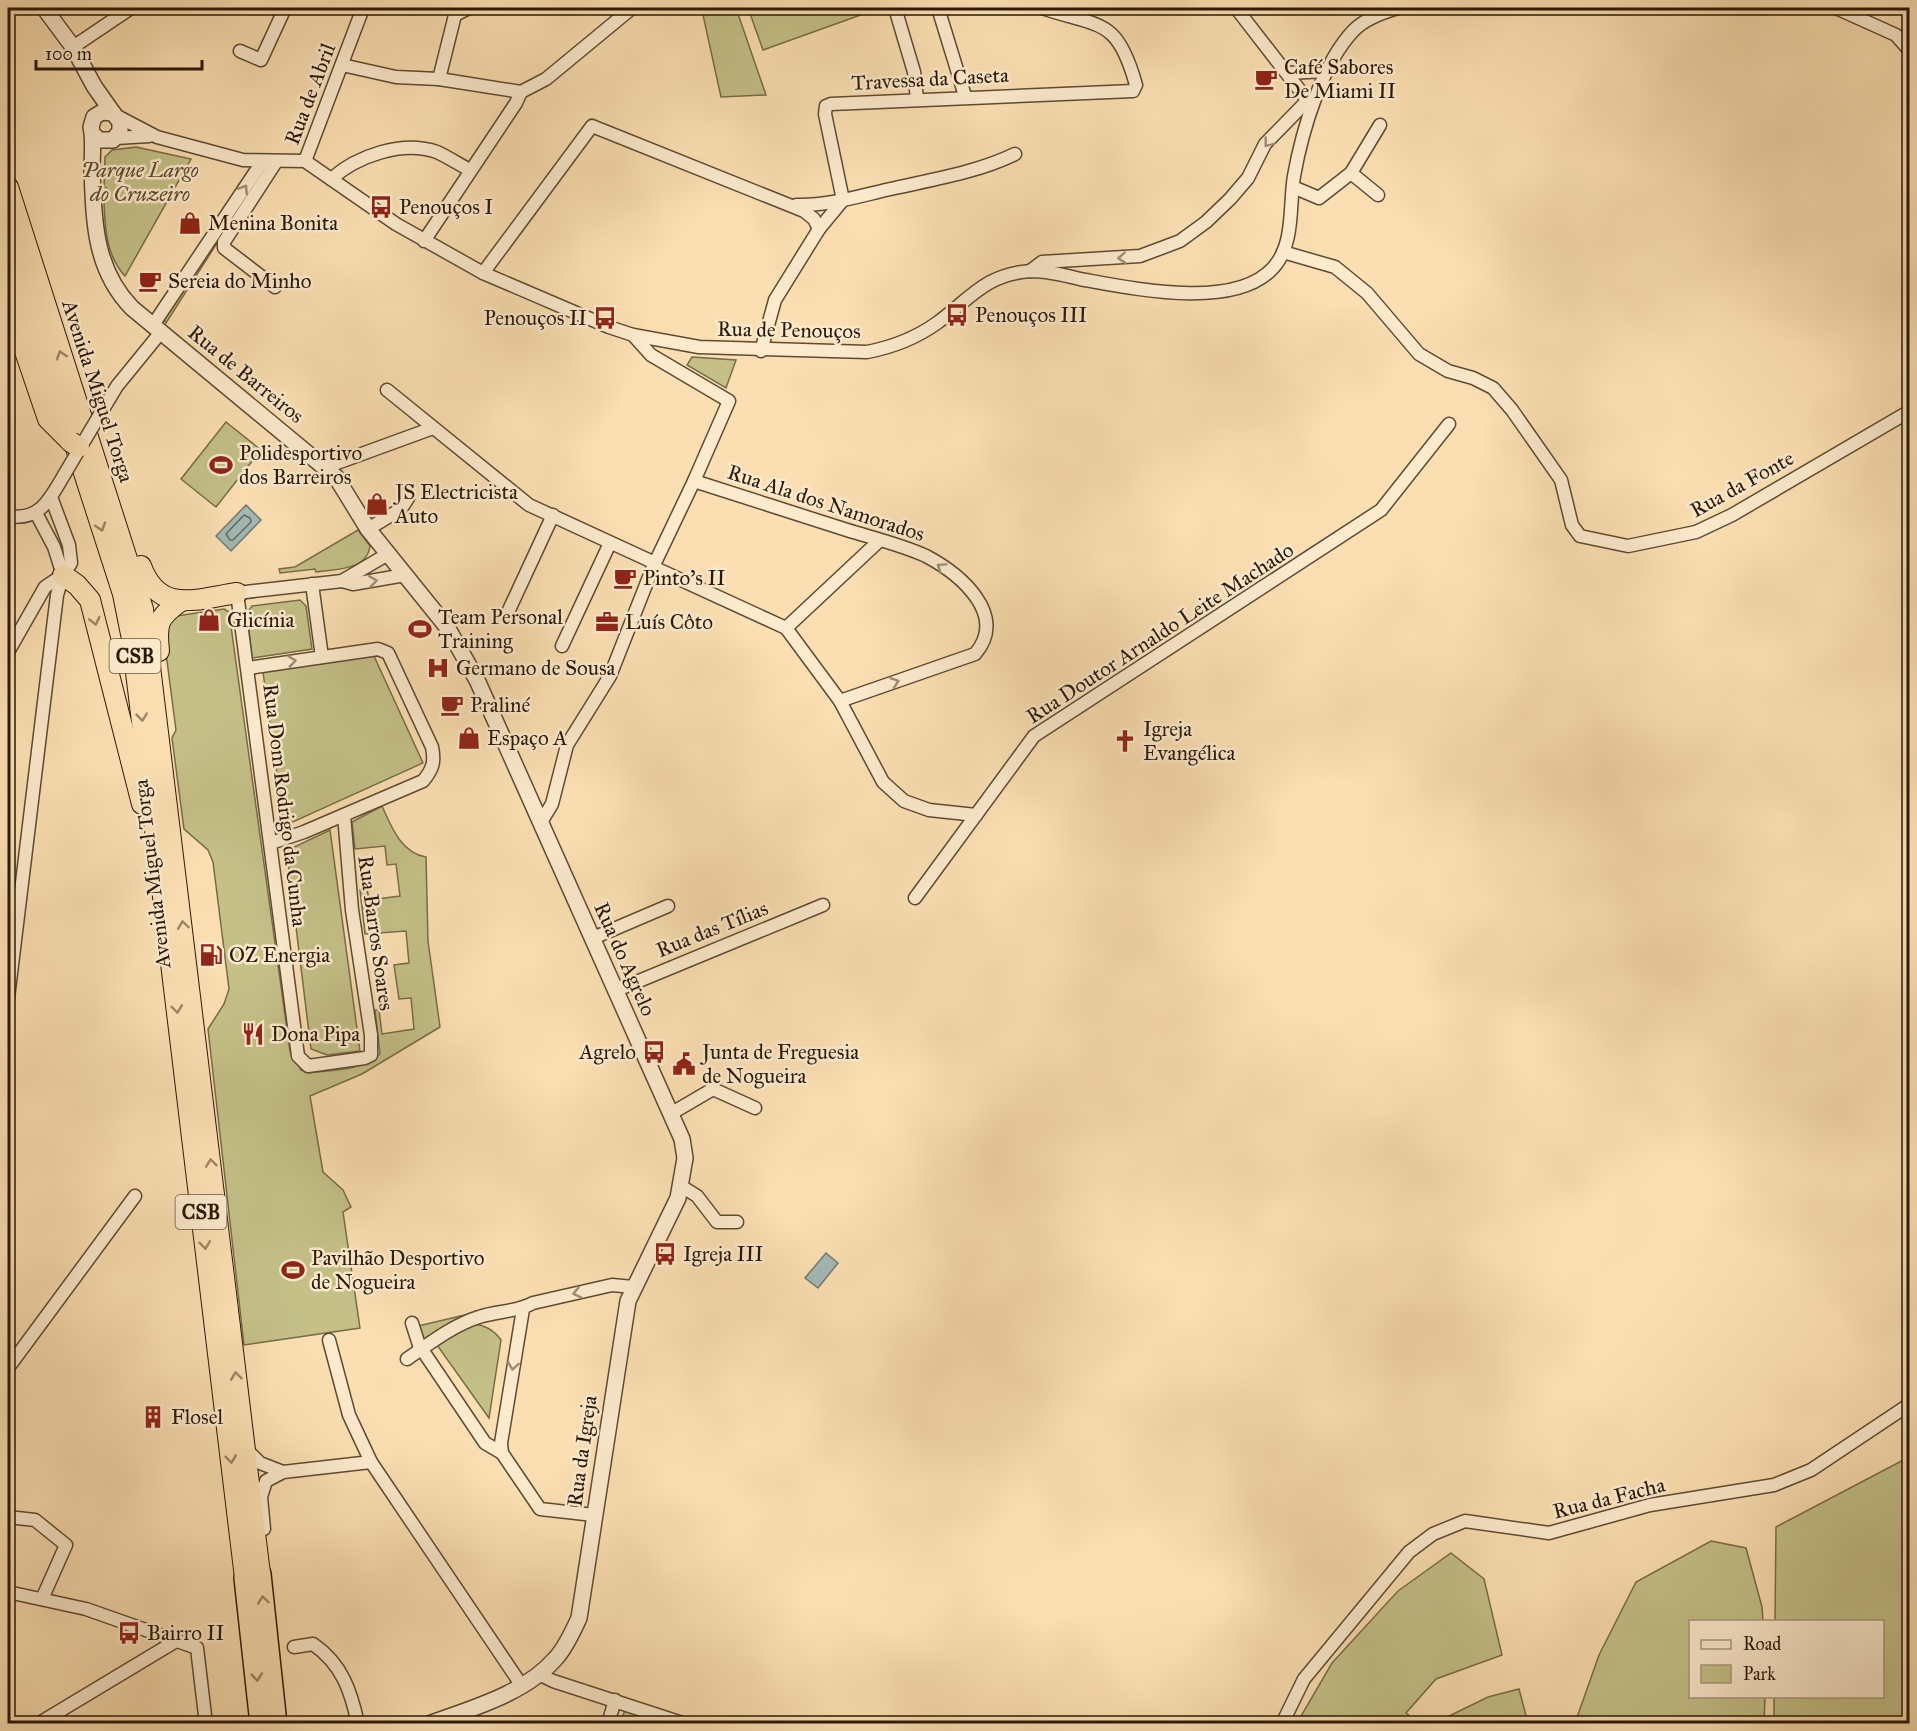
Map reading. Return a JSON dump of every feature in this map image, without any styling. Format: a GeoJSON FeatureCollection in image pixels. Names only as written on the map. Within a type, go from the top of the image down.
{"type":"FeatureCollection","features":[{"type":"Feature","properties":{"kind":"highway","name":"Avenida Miguel Torga"},"geometry":{"type":"LineString","coordinates":[[8,187],[143,609],[244,1447],[255,1572]]}},
{"type":"Feature","properties":{"kind":"highway","name":"Avenida Miguel Torga"},"geometry":{"type":"LineString","coordinates":[[8,237],[128,614],[138,684],[155,847],[255,1572]]}},
{"type":"Feature","properties":{"kind":"highway"},"geometry":{"type":"LineString","coordinates":[[14,259],[11,296],[16,325],[48,419],[76,445]]}},
{"type":"Feature","properties":{"kind":"highway"},"geometry":{"type":"LineString","coordinates":[[112,511],[129,533],[147,584],[154,592],[181,601],[237,594]]}},
{"type":"Feature","properties":{"kind":"highway"},"geometry":{"type":"LineString","coordinates":[[63,575],[77,585],[90,600],[132,773],[155,847]]}},
{"type":"Feature","properties":{"kind":"highway"},"geometry":{"type":"LineString","coordinates":[[159,729],[167,712],[157,632],[160,617],[181,601]]}},
{"type":"Feature","properties":{"kind":"highway","name":"CSB"},"geometry":{"type":"LineString","coordinates":[[255,1572],[261,1724]]}},
{"type":"Feature","properties":{"kind":"highway","name":"CSB"},"geometry":{"type":"LineString","coordinates":[[255,1572],[276,1724]]}},
{"type":"Feature","properties":{"kind":"street"},"geometry":{"type":"LineString","coordinates":[[44,8],[73,47],[94,86],[121,128],[104,137]]}},
{"type":"Feature","properties":{"kind":"street"},"geometry":{"type":"LineString","coordinates":[[73,47],[131,8]]}},
{"type":"Feature","properties":{"kind":"street"},"geometry":{"type":"LineString","coordinates":[[240,51],[261,60],[285,8]]}},
{"type":"Feature","properties":{"kind":"street","name":"Rua de Abril"},"geometry":{"type":"LineString","coordinates":[[305,160],[363,8]]}},
{"type":"Feature","properties":{"kind":"street"},"geometry":{"type":"LineString","coordinates":[[439,79],[455,15],[469,8]]}},
{"type":"Feature","properties":{"kind":"street"},"geometry":{"type":"LineString","coordinates":[[342,65],[396,77],[439,79],[521,92],[546,79],[632,8]]}},
{"type":"Feature","properties":{"kind":"street"},"geometry":{"type":"LineString","coordinates":[[895,8],[914,72],[916,99]]}},
{"type":"Feature","properties":{"kind":"street"},"geometry":{"type":"LineString","coordinates":[[938,8],[965,96]]}},
{"type":"Feature","properties":{"kind":"street","name":"Travessa da Caseta"},"geometry":{"type":"LineString","coordinates":[[843,200],[825,114],[826,106],[831,104],[965,96],[1133,92],[1136,85],[1128,56],[1111,31],[1083,19],[1042,8]]}},
{"type":"Feature","properties":{"kind":"street"},"geometry":{"type":"LineString","coordinates":[[1236,8],[1310,104]]}},
{"type":"Feature","properties":{"kind":"street"},"geometry":{"type":"LineString","coordinates":[[1030,271],[1042,262],[1140,256],[1180,241],[1206,222],[1230,199],[1248,178],[1265,144],[1310,104],[1327,71],[1354,30],[1371,19],[1398,8]]}},
{"type":"Feature","properties":{"kind":"street"},"geometry":{"type":"LineString","coordinates":[[1836,8],[1852,11],[1896,35],[1910,51]]}},
{"type":"Feature","properties":{"kind":"street"},"geometry":{"type":"LineString","coordinates":[[1288,73],[1327,71]]}},
{"type":"Feature","properties":{"kind":"street"},"geometry":{"type":"LineString","coordinates":[[94,86],[94,117],[91,127],[104,137],[157,137]]}},
{"type":"Feature","properties":{"kind":"street"},"geometry":{"type":"LineString","coordinates":[[424,241],[516,103],[521,92]]}},
{"type":"Feature","properties":{"kind":"street","name":"Rua de Penouços"},"geometry":{"type":"LineString","coordinates":[[305,160],[424,241],[483,273],[633,335],[699,347],[761,351],[867,352],[891,348],[938,322],[976,289],[999,278],[1030,271],[1169,293],[1222,291],[1246,285],[1261,278],[1274,267],[1283,252],[1290,224],[1293,187],[1310,104]]}},
{"type":"Feature","properties":{"kind":"street"},"geometry":{"type":"LineString","coordinates":[[94,117],[102,112],[114,114],[157,137],[243,160],[262,162],[305,160]]}},
{"type":"Feature","properties":{"kind":"street"},"geometry":{"type":"LineString","coordinates":[[1293,187],[1319,198],[1351,173],[1380,125]]}},
{"type":"Feature","properties":{"kind":"street"},"geometry":{"type":"LineString","coordinates":[[483,273],[592,126],[789,204],[814,219],[819,229]]}},
{"type":"Feature","properties":{"kind":"street","name":"Rua de Barreiros"},"geometry":{"type":"LineString","coordinates":[[104,137],[92,162],[93,220],[99,251],[107,274],[121,296],[157,329],[336,477],[368,529],[447,627],[463,652],[541,822]]}},
{"type":"Feature","properties":{"kind":"street"},"geometry":{"type":"LineString","coordinates":[[331,179],[357,160],[385,152],[410,149],[436,152],[470,170]]}},
{"type":"Feature","properties":{"kind":"street"},"geometry":{"type":"LineString","coordinates":[[789,204],[808,205],[843,200],[998,162],[1015,154]]}},
{"type":"Feature","properties":{"kind":"street"},"geometry":{"type":"LineString","coordinates":[[8,516],[21,518],[36,513],[51,497],[64,475],[76,445],[99,416],[157,329],[262,162]]}},
{"type":"Feature","properties":{"kind":"street"},"geometry":{"type":"LineString","coordinates":[[275,287],[224,248],[224,242],[276,162]]}},
{"type":"Feature","properties":{"kind":"street"},"geometry":{"type":"LineString","coordinates":[[1351,173],[1378,195]]}},
{"type":"Feature","properties":{"kind":"street"},"geometry":{"type":"LineString","coordinates":[[761,351],[775,300],[819,229],[843,200]]}},
{"type":"Feature","properties":{"kind":"street","name":"Rua da Fonte"},"geometry":{"type":"LineString","coordinates":[[1283,252],[1335,267],[1367,293],[1419,354],[1448,371],[1473,378],[1493,388],[1512,410],[1562,480],[1572,525],[1580,536],[1628,546],[1696,532],[1732,515],[1910,411]]}},
{"type":"Feature","properties":{"kind":"street"},"geometry":{"type":"LineString","coordinates":[[541,822],[552,804],[567,745],[610,676],[654,565],[729,401],[651,355],[633,335]]}},
{"type":"Feature","properties":{"kind":"street"},"geometry":{"type":"LineString","coordinates":[[387,390],[529,505],[786,628],[840,701],[883,782],[904,801],[929,810],[976,815]]}},
{"type":"Feature","properties":{"kind":"street","name":"Rua Doutor Arnaldo Leite Machado"},"geometry":{"type":"LineString","coordinates":[[915,898],[1034,736],[1381,510],[1449,424]]}},
{"type":"Feature","properties":{"kind":"street"},"geometry":{"type":"LineString","coordinates":[[326,467],[433,428]]}},
{"type":"Feature","properties":{"kind":"street","name":"Rua Ala dos Namorados"},"geometry":{"type":"LineString","coordinates":[[694,481],[926,556],[967,585],[985,610],[988,629],[982,646],[975,654],[840,701]]}},
{"type":"Feature","properties":{"kind":"street"},"geometry":{"type":"LineString","coordinates":[[8,998],[57,595],[63,575],[71,563],[71,554],[51,497]]}},
{"type":"Feature","properties":{"kind":"street"},"geometry":{"type":"LineString","coordinates":[[368,529],[401,509],[408,498]]}},
{"type":"Feature","properties":{"kind":"street"},"geometry":{"type":"LineString","coordinates":[[36,513],[54,547],[63,575]]}},
{"type":"Feature","properties":{"kind":"street"},"geometry":{"type":"LineString","coordinates":[[509,610],[553,515]]}},
{"type":"Feature","properties":{"kind":"street"},"geometry":{"type":"LineString","coordinates":[[786,628],[879,541]]}},
{"type":"Feature","properties":{"kind":"street"},"geometry":{"type":"LineString","coordinates":[[562,646],[610,543]]}},
{"type":"Feature","properties":{"kind":"street"},"geometry":{"type":"LineString","coordinates":[[342,581],[388,554]]}},
{"type":"Feature","properties":{"kind":"street"},"geometry":{"type":"LineString","coordinates":[[8,652],[45,587],[63,575]]}},
{"type":"Feature","properties":{"kind":"street"},"geometry":{"type":"LineString","coordinates":[[237,594],[342,581],[353,584],[405,575]]}},
{"type":"Feature","properties":{"kind":"street"},"geometry":{"type":"LineString","coordinates":[[312,584],[321,657]]}},
{"type":"Feature","properties":{"kind":"street","name":"Rua Dom Rodrigo da Cunha"},"geometry":{"type":"LineString","coordinates":[[237,594],[298,1056]]}},
{"type":"Feature","properties":{"kind":"street"},"geometry":{"type":"LineString","coordinates":[[248,668],[378,650],[388,653],[432,747],[435,761],[423,781],[271,843]]}},
{"type":"Feature","properties":{"kind":"street"},"geometry":{"type":"LineString","coordinates":[[533,805],[553,794]]}},
{"type":"Feature","properties":{"kind":"street","name":"Rua Barros Soares"},"geometry":{"type":"LineString","coordinates":[[298,1056],[308,1066],[316,1066],[371,1055],[371,1035],[347,868],[344,815]]}},
{"type":"Feature","properties":{"kind":"street","name":"Rua do Agrelo"},"geometry":{"type":"LineString","coordinates":[[541,822],[672,1113]]}},
{"type":"Feature","properties":{"kind":"street","name":"Rua das Tílias"},"geometry":{"type":"LineString","coordinates":[[617,990],[823,905]]}},
{"type":"Feature","properties":{"kind":"street"},"geometry":{"type":"LineString","coordinates":[[593,938],[669,906]]}},
{"type":"Feature","properties":{"kind":"street"},"geometry":{"type":"LineString","coordinates":[[672,1113],[713,1089],[755,1108]]}},
{"type":"Feature","properties":{"kind":"street","name":"Rua da Igreja"},"geometry":{"type":"LineString","coordinates":[[429,1724],[522,1686],[539,1674],[557,1658],[579,1618],[622,1331],[633,1287],[663,1229],[681,1186],[685,1158],[672,1113]]}},
{"type":"Feature","properties":{"kind":"street"},"geometry":{"type":"LineString","coordinates":[[681,1186],[697,1196],[715,1220],[737,1222]]}},
{"type":"Feature","properties":{"kind":"street"},"geometry":{"type":"LineString","coordinates":[[8,1368],[135,1196]]}},
{"type":"Feature","properties":{"kind":"street"},"geometry":{"type":"LineString","coordinates":[[407,1359],[477,1317],[510,1309],[523,1309],[533,1303],[612,1285],[633,1287]]}},
{"type":"Feature","properties":{"kind":"street"},"geometry":{"type":"LineString","coordinates":[[502,1453],[501,1443],[523,1309]]}},
{"type":"Feature","properties":{"kind":"street"},"geometry":{"type":"LineString","coordinates":[[412,1323],[413,1334],[422,1349],[485,1443],[502,1453],[540,1509],[594,1515]]}},
{"type":"Feature","properties":{"kind":"street"},"geometry":{"type":"LineString","coordinates":[[329,1340],[349,1414],[371,1461],[522,1686]]}},
{"type":"Feature","properties":{"kind":"street","name":"Rua da Facha"},"geometry":{"type":"LineString","coordinates":[[1282,1724],[1304,1679],[1409,1552],[1432,1534],[1465,1521],[1549,1533],[1650,1505],[1774,1485],[1811,1470],[1910,1404]]}},
{"type":"Feature","properties":{"kind":"street"},"geometry":{"type":"LineString","coordinates":[[244,1447],[260,1463],[283,1472]]}},
{"type":"Feature","properties":{"kind":"street"},"geometry":{"type":"LineString","coordinates":[[255,1572],[265,1542],[263,1488],[266,1481],[283,1472],[371,1461]]}},
{"type":"Feature","properties":{"kind":"street"},"geometry":{"type":"LineString","coordinates":[[8,1517],[35,1520],[66,1545],[42,1599]]}},
{"type":"Feature","properties":{"kind":"street"},"geometry":{"type":"LineString","coordinates":[[8,1592],[86,1609],[197,1648],[206,1724]]}},
{"type":"Feature","properties":{"kind":"street"},"geometry":{"type":"LineString","coordinates":[[38,1724],[176,1641]]}},
{"type":"Feature","properties":{"kind":"street"},"geometry":{"type":"LineString","coordinates":[[294,1647],[313,1644],[327,1654],[342,1671],[358,1724]]}},
{"type":"Feature","properties":{"kind":"street"},"geometry":{"type":"LineString","coordinates":[[539,1674],[553,1681],[685,1724]]}},
{"type":"Feature","properties":{"kind":"street"},"geometry":{"type":"LineString","coordinates":[[608,1724],[615,1700]]}},
{"type":"Feature","properties":{"kind":"green space"},"geometry":{"type":"Polygon","coordinates":[[[727,8],[736,8],[766,95],[721,97],[703,15],[727,8]]]}},
{"type":"Feature","properties":{"kind":"green space"},"geometry":{"type":"Polygon","coordinates":[[[748,8],[868,8],[869,12],[763,50],[748,8]]]}},
{"type":"Feature","properties":{"kind":"green space","name":"Parque Largo do Cruzeiro"},"geometry":{"type":"Polygon","coordinates":[[[136,147],[191,159],[125,276],[114,260],[106,233],[104,204],[108,199],[108,190],[104,186],[105,157],[112,150],[136,147]]]}},
{"type":"Feature","properties":{"kind":"green space"},"geometry":{"type":"Polygon","coordinates":[[[256,182],[166,323],[164,319],[256,182]]]}},
{"type":"Feature","properties":{"kind":"green space"},"geometry":{"type":"Polygon","coordinates":[[[692,357],[736,360],[726,388],[687,365],[692,357]]]}},
{"type":"Feature","properties":{"kind":"green space","name":"Polidesportivo dos Barreiros"},"geometry":{"type":"Polygon","coordinates":[[[226,422],[261,450],[216,507],[181,479],[226,422]]]}},
{"type":"Feature","properties":{"kind":"green space"},"geometry":{"type":"Polygon","coordinates":[[[358,530],[370,546],[368,554],[357,564],[341,569],[316,572],[315,569],[280,573],[279,569],[295,567],[358,530]]]}},
{"type":"Feature","properties":{"kind":"green space"},"geometry":{"type":"Polygon","coordinates":[[[300,600],[306,606],[312,649],[252,658],[247,613],[252,606],[300,600]]]}},
{"type":"Feature","properties":{"kind":"green space"},"geometry":{"type":"Polygon","coordinates":[[[224,609],[229,612],[290,1051],[301,1070],[308,1073],[346,1069],[364,1064],[380,1054],[375,1010],[379,1010],[382,1034],[414,1029],[411,998],[399,999],[394,965],[409,963],[406,931],[365,934],[360,890],[367,888],[369,900],[400,896],[396,864],[387,865],[385,846],[355,849],[352,822],[382,806],[393,830],[403,844],[417,854],[426,857],[428,941],[440,1027],[362,1074],[310,1096],[323,1172],[343,1190],[351,1207],[343,1212],[360,1328],[244,1345],[208,1029],[224,1004],[229,989],[213,862],[208,850],[184,829],[172,738],[176,730],[164,638],[166,628],[176,616],[224,609]]]}},
{"type":"Feature","properties":{"kind":"green space"},"geometry":{"type":"Polygon","coordinates":[[[374,656],[423,763],[284,826],[263,672],[374,656]]]}},
{"type":"Feature","properties":{"kind":"green space"},"geometry":{"type":"Polygon","coordinates":[[[330,830],[360,1051],[327,1055],[311,1049],[287,854],[290,849],[330,830]]]}},
{"type":"Feature","properties":{"kind":"green space"},"geometry":{"type":"Polygon","coordinates":[[[473,1313],[425,1341],[421,1340],[418,1326],[473,1313]]]}},
{"type":"Feature","properties":{"kind":"green space"},"geometry":{"type":"Polygon","coordinates":[[[473,1324],[489,1329],[501,1340],[489,1418],[437,1345],[473,1324]]]}},
{"type":"Feature","properties":{"kind":"green space"},"geometry":{"type":"Polygon","coordinates":[[[1909,1457],[1909,1723],[1774,1723],[1774,1698],[1884,1698],[1884,1620],[1775,1620],[1776,1527],[1909,1457]]]}},
{"type":"Feature","properties":{"kind":"green space"},"geometry":{"type":"Polygon","coordinates":[[[1711,1541],[1746,1548],[1762,1607],[1763,1620],[1689,1620],[1689,1698],[1765,1698],[1764,1723],[1575,1723],[1599,1655],[1636,1582],[1711,1541]]]}},
{"type":"Feature","properties":{"kind":"green space"},"geometry":{"type":"Polygon","coordinates":[[[1451,1553],[1484,1579],[1502,1655],[1436,1679],[1406,1713],[1419,1723],[1297,1723],[1332,1663],[1398,1591],[1451,1553]]]}},
{"type":"Feature","properties":{"kind":"green space"},"geometry":{"type":"Polygon","coordinates":[[[1519,1689],[1528,1723],[1435,1723],[1488,1697],[1519,1689]]]}},
{"type":"Feature","properties":{"kind":"green space"},"geometry":{"type":"Polygon","coordinates":[[[626,1707],[673,1724],[620,1724],[626,1707]]]}},
{"type":"Feature","properties":{"kind":"water"},"geometry":{"type":"Polygon","coordinates":[[[246,505],[261,520],[231,551],[216,536],[246,505]]]}},
{"type":"Feature","properties":{"kind":"water"},"geometry":{"type":"Polygon","coordinates":[[[826,1253],[838,1263],[818,1288],[805,1278],[826,1253]]]}},
{"type":"Feature","properties":{"kind":"place","name":"Café Sabores De Miami II"},"geometry":{"type":"Point","coordinates":[1266,79]}},
{"type":"Feature","properties":{"kind":"place","name":"Penouços I"},"geometry":{"type":"Point","coordinates":[381,207]}},
{"type":"Feature","properties":{"kind":"place","name":"Menina Bonita"},"geometry":{"type":"Point","coordinates":[190,223]}},
{"type":"Feature","properties":{"kind":"place","name":"Sereia do Minho"},"geometry":{"type":"Point","coordinates":[150,281]}},
{"type":"Feature","properties":{"kind":"place","name":"Penouços III"},"geometry":{"type":"Point","coordinates":[957,315]}},
{"type":"Feature","properties":{"kind":"place","name":"Penouços II"},"geometry":{"type":"Point","coordinates":[605,318]}},
{"type":"Feature","properties":{"kind":"place","name":"Polidesportivo dos Barreiros"},"geometry":{"type":"Point","coordinates":[221,465]}},
{"type":"Feature","properties":{"kind":"place","name":"JS Electricista Auto"},"geometry":{"type":"Point","coordinates":[377,504]}},
{"type":"Feature","properties":{"kind":"place","name":"Pinto's II"},"geometry":{"type":"Point","coordinates":[625,578]}},
{"type":"Feature","properties":{"kind":"place","name":"Glicínia"},"geometry":{"type":"Point","coordinates":[209,620]}},
{"type":"Feature","properties":{"kind":"place","name":"Luís Côto"},"geometry":{"type":"Point","coordinates":[607,622]}},
{"type":"Feature","properties":{"kind":"place","name":"Team Personal Training"},"geometry":{"type":"Point","coordinates":[420,629]}},
{"type":"Feature","properties":{"kind":"place","name":"Germano de Sousa"},"geometry":{"type":"Point","coordinates":[438,668]}},
{"type":"Feature","properties":{"kind":"place","name":"Praliné"},"geometry":{"type":"Point","coordinates":[452,705]}},
{"type":"Feature","properties":{"kind":"place","name":"Espaço A"},"geometry":{"type":"Point","coordinates":[469,738]}},
{"type":"Feature","properties":{"kind":"place","name":"Igreja Evangélica"},"geometry":{"type":"Point","coordinates":[1125,741]}},
{"type":"Feature","properties":{"kind":"place","name":"OZ Energia"},"geometry":{"type":"Point","coordinates":[211,955]}},
{"type":"Feature","properties":{"kind":"place","name":"Dona Pipa"},"geometry":{"type":"Point","coordinates":[253,1034]}},
{"type":"Feature","properties":{"kind":"place","name":"Agrelo"},"geometry":{"type":"Point","coordinates":[654,1052]}},
{"type":"Feature","properties":{"kind":"place","name":"Junta de Freguesia de Nogueira"},"geometry":{"type":"Point","coordinates":[684,1064]}},
{"type":"Feature","properties":{"kind":"place","name":"Igreja III"},"geometry":{"type":"Point","coordinates":[665,1254]}},
{"type":"Feature","properties":{"kind":"place","name":"Pavilhão Desportivo de Nogueira"},"geometry":{"type":"Point","coordinates":[293,1270]}},
{"type":"Feature","properties":{"kind":"place","name":"Flosel"},"geometry":{"type":"Point","coordinates":[153,1417]}},
{"type":"Feature","properties":{"kind":"place","name":"Bairro II"},"geometry":{"type":"Point","coordinates":[129,1633]}}]}
